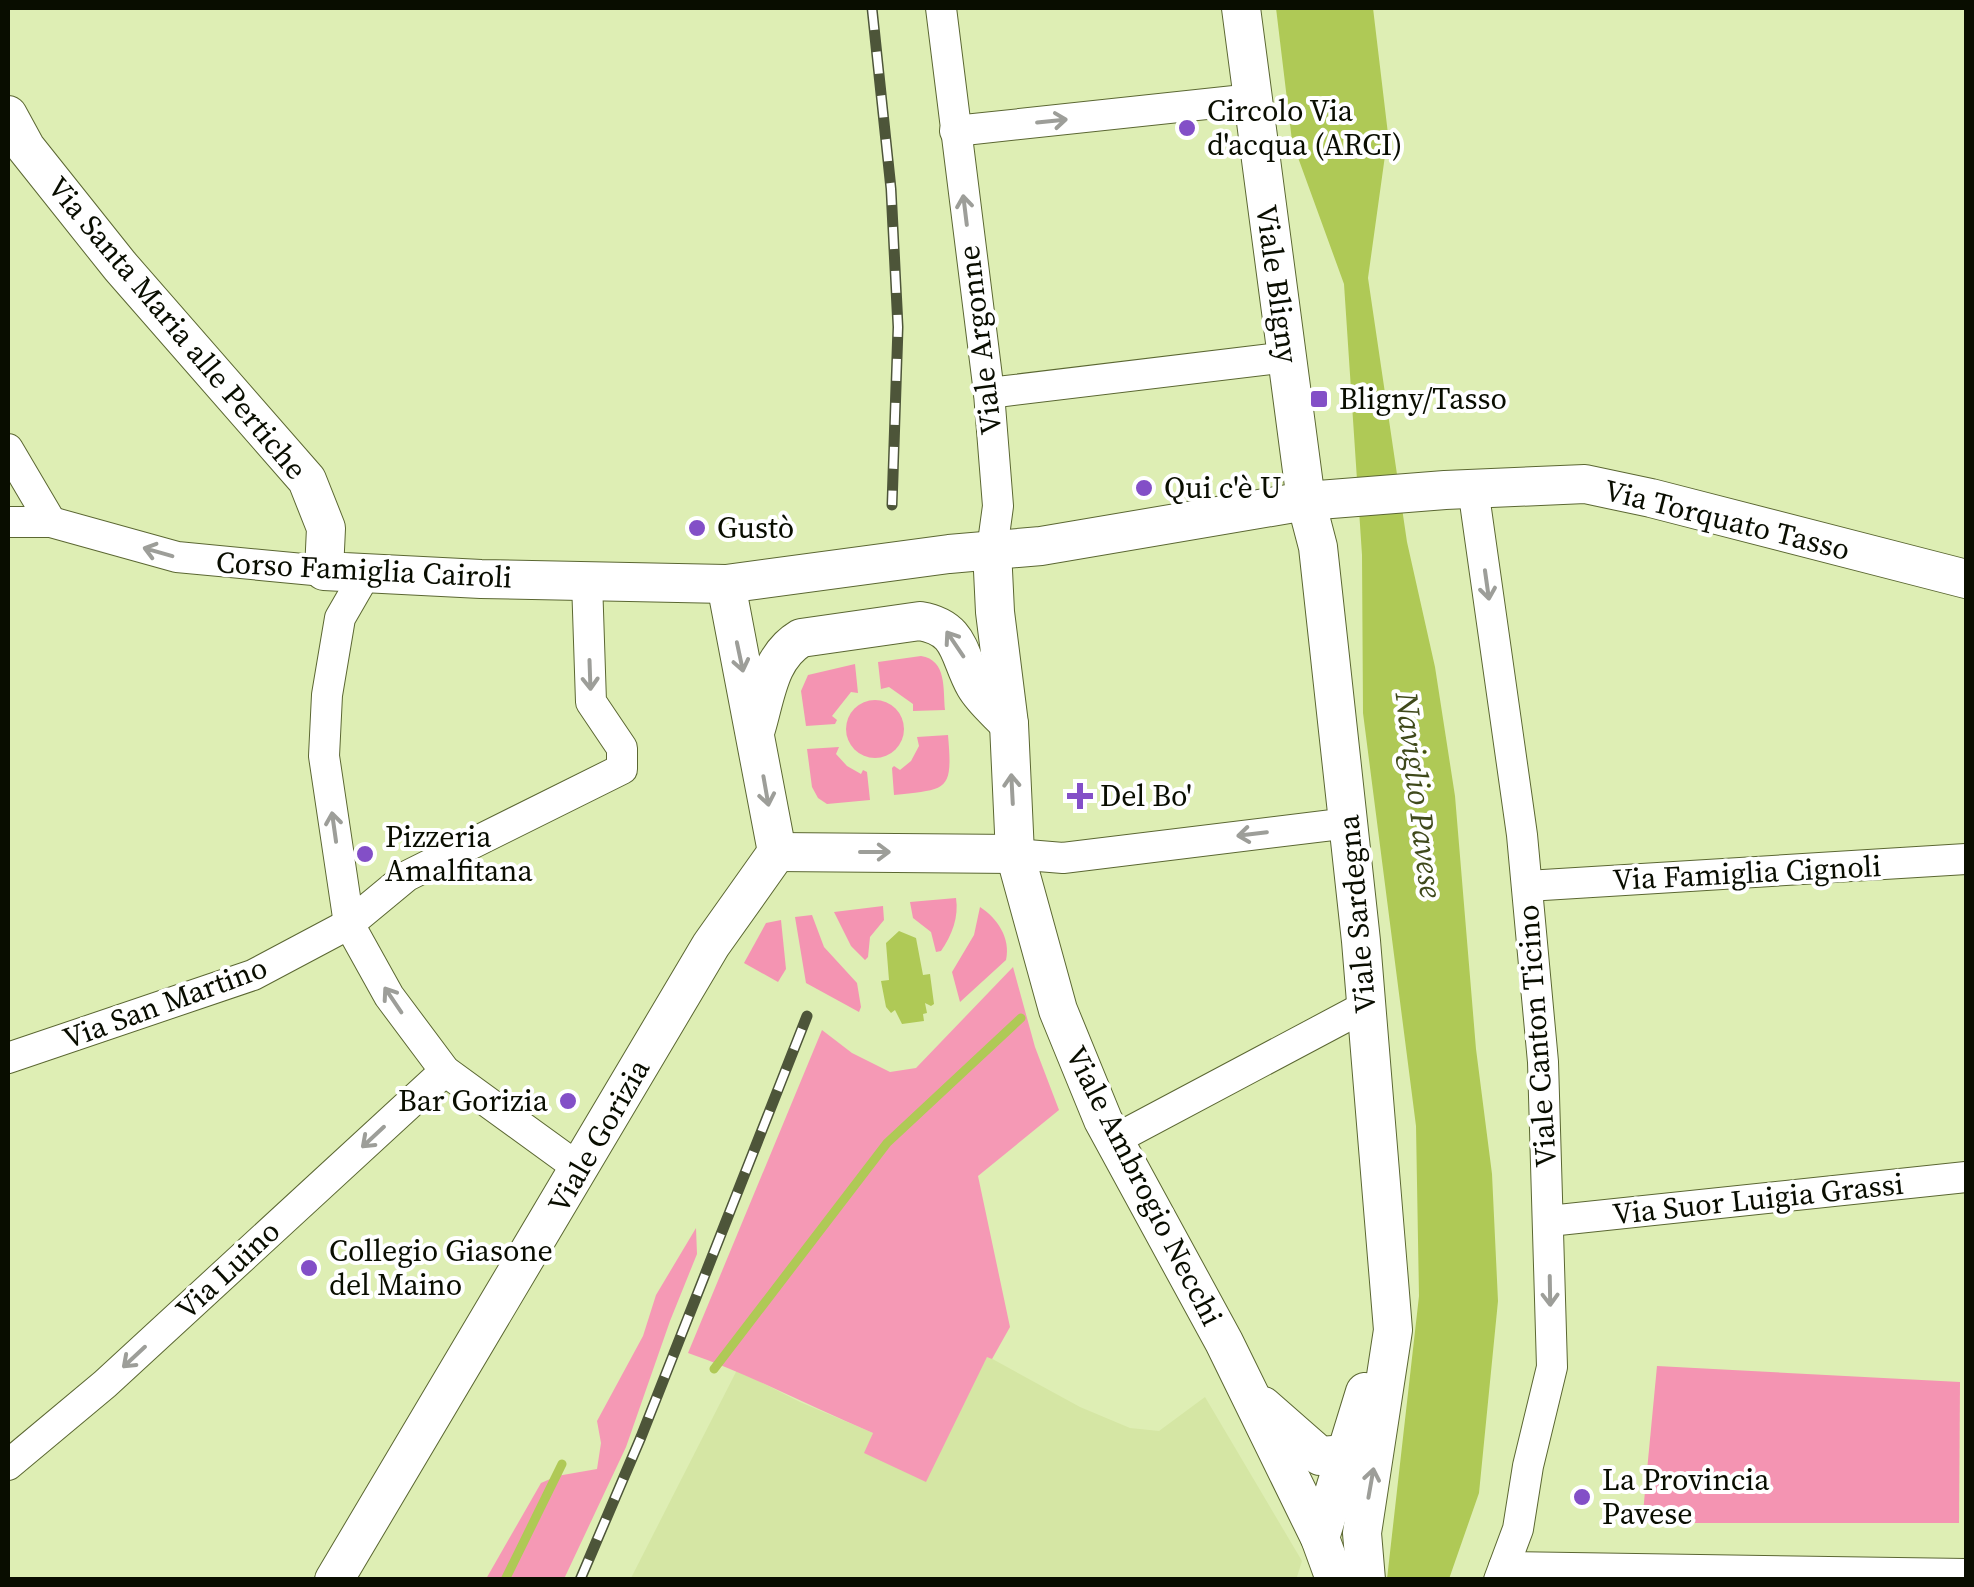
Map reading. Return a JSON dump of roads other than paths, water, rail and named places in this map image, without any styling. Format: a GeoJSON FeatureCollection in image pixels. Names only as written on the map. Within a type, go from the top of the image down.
{"type":"FeatureCollection","features":[{"type":"Feature","properties":{"kind":"street","name":"Viale Argonne"},"geometry":{"type":"LineString","coordinates":[[941,8],[988,394],[998,506],[992,550]]}},
{"type":"Feature","properties":{"kind":"street","name":"Viale Bligny"},"geometry":{"type":"LineString","coordinates":[[1242,8],[1306,500]]}},
{"type":"Feature","properties":{"kind":"street"},"geometry":{"type":"LineString","coordinates":[[955,131],[1252,99]]}},
{"type":"Feature","properties":{"kind":"street","name":"Via Santa Maria alle Pertiche"},"geometry":{"type":"LineString","coordinates":[[8,115],[17,154],[307,480],[326,528],[324,571]]}},
{"type":"Feature","properties":{"kind":"street"},"geometry":{"type":"LineString","coordinates":[[988,394],[1287,357]]}},
{"type":"Feature","properties":{"kind":"street"},"geometry":{"type":"LineString","coordinates":[[8,449],[51,522]]}},
{"type":"Feature","properties":{"kind":"street","name":"Via Torquato Tasso"},"geometry":{"type":"LineString","coordinates":[[992,550],[1042,546],[1306,500],[1585,484],[1966,579]]}},
{"type":"Feature","properties":{"kind":"street","name":"Viale Canton Ticino"},"geometry":{"type":"LineString","coordinates":[[1473,488],[1527,886],[1542,1062],[1549,1221],[1552,1367],[1528,1466],[1518,1529],[1502,1573]]}},
{"type":"Feature","properties":{"kind":"street","name":"Viale Sardegna"},"geometry":{"type":"LineString","coordinates":[[1306,500],[1318,547],[1349,822],[1392,1330],[1362,1532],[1366,1580]]}},
{"type":"Feature","properties":{"kind":"street","name":"Corso Famiglia Cairoli"},"geometry":{"type":"LineString","coordinates":[[8,522],[51,522],[177,557],[366,574],[588,581],[726,584],[992,550]]}},
{"type":"Feature","properties":{"kind":"street","name":"Viale Ambrogio Necchi"},"geometry":{"type":"LineString","coordinates":[[992,550],[1015,854],[1058,1010],[1080,1071],[1114,1140],[1252,1397],[1320,1538]]}},
{"type":"Feature","properties":{"kind":"street"},"geometry":{"type":"LineString","coordinates":[[366,574],[340,618],[326,711],[324,756],[348,924],[390,996],[445,1071],[580,1169]]}},
{"type":"Feature","properties":{"kind":"street","name":"Via San Martino"},"geometry":{"type":"LineString","coordinates":[[8,1058],[253,975],[348,924],[407,876],[622,769],[622,748],[591,702],[588,581]]}},
{"type":"Feature","properties":{"kind":"street"},"geometry":{"type":"LineString","coordinates":[[726,584],[778,852],[1063,858],[1349,822]]}},
{"type":"Feature","properties":{"kind":"street"},"geometry":{"type":"LineString","coordinates":[[756,729],[778,657],[787,646],[801,638],[920,621],[946,630],[964,658],[976,688],[1008,724]]}},
{"type":"Feature","properties":{"kind":"street","name":"Viale Gorizia"},"geometry":{"type":"LineString","coordinates":[[334,1580],[710,945],[778,852]]}},
{"type":"Feature","properties":{"kind":"street","name":"Via Famiglia Cignoli"},"geometry":{"type":"LineString","coordinates":[[1527,886],[1966,860]]}},
{"type":"Feature","properties":{"kind":"street"},"geometry":{"type":"LineString","coordinates":[[1114,1140],[1366,1006]]}},
{"type":"Feature","properties":{"kind":"street","name":"Via Luino"},"geometry":{"type":"LineString","coordinates":[[8,1465],[105,1384],[445,1071]]}},
{"type":"Feature","properties":{"kind":"street","name":"Via Suor Luigia Grassi"},"geometry":{"type":"LineString","coordinates":[[1549,1221],[1966,1178]]}},
{"type":"Feature","properties":{"kind":"street","name":"Viale Sardegna"},"geometry":{"type":"LineString","coordinates":[[1320,1538],[1376,1363],[1392,1330]]}},
{"type":"Feature","properties":{"kind":"street","name":"Viale Ambrogio Necchi"},"geometry":{"type":"LineString","coordinates":[[1252,1397],[1320,1456],[1347,1454]]}},
{"type":"Feature","properties":{"kind":"street"},"geometry":{"type":"LineString","coordinates":[[1320,1538],[1339,1580]]}},
{"type":"Feature","properties":{"kind":"street"},"geometry":{"type":"LineString","coordinates":[[1502,1573],[1966,1574]]}},
{"type":"Feature","properties":{"kind":"water","name":"Naviglio Pavese"},"geometry":{"type":"Polygon","coordinates":[[[1276,8],[1373,8],[1388,134],[1368,278],[1407,542],[1435,667],[1455,796],[1476,1049],[1492,1174],[1498,1301],[1479,1493],[1449,1579],[1387,1579],[1419,1296],[1416,1126],[1363,713],[1362,555],[1344,284],[1292,141],[1276,8]]]}},
{"type":"Feature","properties":{"kind":"water"},"geometry":{"type":"Polygon","coordinates":[[[899,931],[916,938],[923,975],[930,974],[934,1004],[925,1003],[924,1021],[902,1024],[895,1010],[891,1013],[886,1007],[881,981],[889,980],[886,943],[899,931]]]}},
{"type":"Feature","properties":{"kind":"waterway"},"geometry":{"type":"LineString","coordinates":[[714,1369],[887,1143],[1021,1018]]}},
{"type":"Feature","properties":{"kind":"waterway"},"geometry":{"type":"LineString","coordinates":[[505,1580],[562,1464]]}},
{"type":"Feature","properties":{"kind":"railway"},"geometry":{"type":"LineString","coordinates":[[872,8],[891,189],[898,327],[892,505]]}},
{"type":"Feature","properties":{"kind":"railway"},"geometry":{"type":"LineString","coordinates":[[580,1580],[641,1437],[807,1016]]}},
{"type":"Feature","properties":{"kind":"place","name":"Circolo Via d'acqua (ARCI)"},"geometry":{"type":"Point","coordinates":[1187,128]}},
{"type":"Feature","properties":{"kind":"place","name":"Bligny/Tasso"},"geometry":{"type":"Point","coordinates":[1319,399]}},
{"type":"Feature","properties":{"kind":"place","name":"Qui c'è U"},"geometry":{"type":"Point","coordinates":[1144,488]}},
{"type":"Feature","properties":{"kind":"place","name":"Gustò"},"geometry":{"type":"Point","coordinates":[697,528]}},
{"type":"Feature","properties":{"kind":"place","name":"Del Bo'"},"geometry":{"type":"Point","coordinates":[1080,796]}},
{"type":"Feature","properties":{"kind":"place","name":"Pizzeria Amalfitana"},"geometry":{"type":"Point","coordinates":[365,854]}},
{"type":"Feature","properties":{"kind":"place","name":"Bar Gorizia"},"geometry":{"type":"Point","coordinates":[568,1101]}},
{"type":"Feature","properties":{"kind":"place","name":"Collegio Giasone del Maino"},"geometry":{"type":"Point","coordinates":[309,1268]}},
{"type":"Feature","properties":{"kind":"place","name":"La Provincia Pavese"},"geometry":{"type":"Point","coordinates":[1582,1497]}}]}
